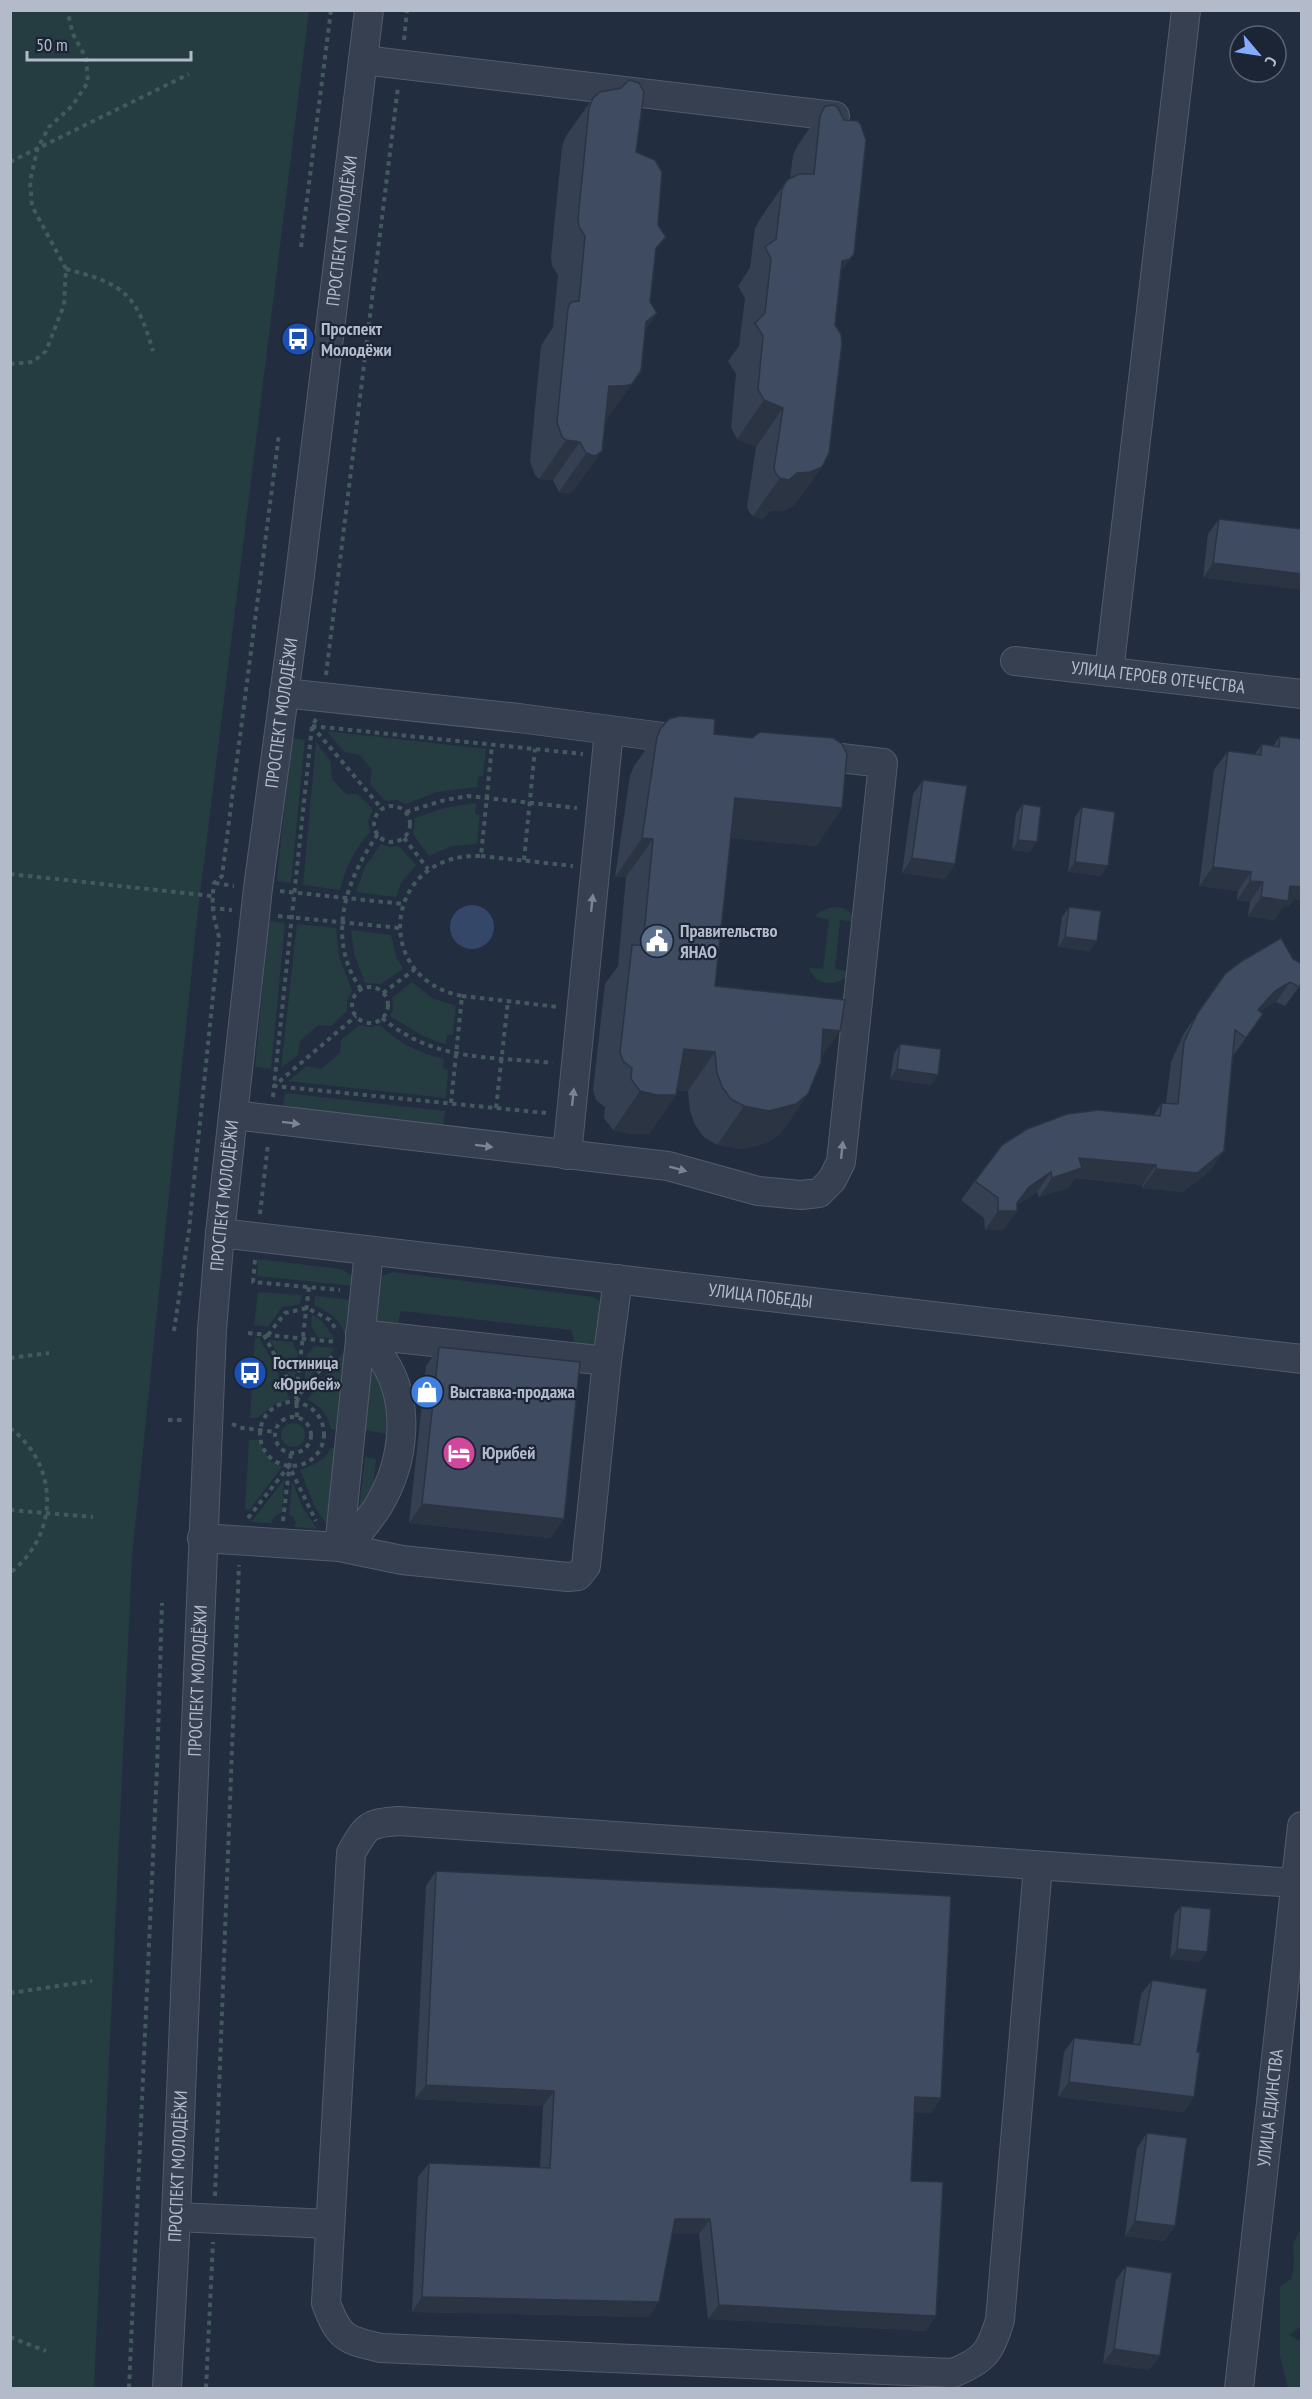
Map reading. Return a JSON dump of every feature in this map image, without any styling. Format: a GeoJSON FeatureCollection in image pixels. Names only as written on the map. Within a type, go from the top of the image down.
{"type":"FeatureCollection","features":[{"type":"Feature","properties":{"kind":"street","name":"ПРОСПЕКТ МОЛОДЁЖИ"},"geometry":{"type":"LineString","coordinates":[[167,2388],[176,2217],[202,1538],[212,1330],[220,1233],[258,888],[369,10]]}},
{"type":"Feature","properties":{"kind":"street"},"geometry":{"type":"LineString","coordinates":[[1109,672],[1186,10]]}},
{"type":"Feature","properties":{"kind":"street"},"geometry":{"type":"LineString","coordinates":[[363,60],[835,116]]}},
{"type":"Feature","properties":{"kind":"street","name":"УЛИЦА ГЕРОЕВ ОТЕЧЕСТВА"},"geometry":{"type":"LineString","coordinates":[[1015,661],[1302,694]]}},
{"type":"Feature","properties":{"kind":"street"},"geometry":{"type":"LineString","coordinates":[[284,693],[519,718],[716,743]]}},
{"type":"Feature","properties":{"kind":"street"},"geometry":{"type":"LineString","coordinates":[[567,1155],[609,731]]}},
{"type":"Feature","properties":{"kind":"street"},"geometry":{"type":"LineString","coordinates":[[233,1115],[668,1166],[758,1191],[801,1195],[819,1193],[832,1180],[841,1162],[883,763],[776,750]]}},
{"type":"Feature","properties":{"kind":"street","name":"УЛИЦА ПОБЕДЫ"},"geometry":{"type":"LineString","coordinates":[[220,1233],[1302,1359]]}},
{"type":"Feature","properties":{"kind":"street"},"geometry":{"type":"LineString","coordinates":[[339,1547],[350,1338],[369,1251]]}},
{"type":"Feature","properties":{"kind":"street"},"geometry":{"type":"LineString","coordinates":[[202,1538],[339,1547],[402,1560],[568,1577],[579,1576],[586,1566],[607,1361],[618,1280]]}},
{"type":"Feature","properties":{"kind":"street"},"geometry":{"type":"LineString","coordinates":[[350,1338],[607,1361]]}},
{"type":"Feature","properties":{"kind":"street"},"geometry":{"type":"LineString","coordinates":[[339,1547],[363,1529],[386,1492],[394,1474],[402,1425],[401,1407],[388,1369],[379,1354],[350,1338]]}},
{"type":"Feature","properties":{"kind":"street"},"geometry":{"type":"LineString","coordinates":[[1038,1866],[1000,2320],[993,2345],[975,2364],[953,2373],[381,2348],[357,2343],[335,2328],[326,2303],[351,1853],[360,1836],[375,1823],[411,1822],[1295,1883]]}},
{"type":"Feature","properties":{"kind":"street","name":"УЛИЦА ЕДИНСТВА"},"geometry":{"type":"LineString","coordinates":[[1239,2388],[1302,1826]]}},
{"type":"Feature","properties":{"kind":"street"},"geometry":{"type":"LineString","coordinates":[[176,2217],[330,2224]]}},
{"type":"Feature","properties":{"kind":"path"},"geometry":{"type":"LineString","coordinates":[[10,364],[33,362],[46,351],[64,305],[66,269],[32,206],[30,181],[38,147],[49,128],[72,106],[88,82],[86,58],[74,34],[67,10]]}},
{"type":"Feature","properties":{"kind":"path"},"geometry":{"type":"LineString","coordinates":[[301,247],[331,10]]}},
{"type":"Feature","properties":{"kind":"path"},"geometry":{"type":"LineString","coordinates":[[326,671],[407,10]]}},
{"type":"Feature","properties":{"kind":"path"},"geometry":{"type":"LineString","coordinates":[[10,162],[189,74]]}},
{"type":"Feature","properties":{"kind":"path"},"geometry":{"type":"LineString","coordinates":[[66,269],[113,284],[138,307],[153,351]]}},
{"type":"Feature","properties":{"kind":"path"},"geometry":{"type":"LineString","coordinates":[[174,1331],[189,1230],[209,1016],[219,938],[211,908],[212,896],[214,883],[222,876],[279,434]]}},
{"type":"Feature","properties":{"kind":"path"},"geometry":{"type":"LineString","coordinates":[[312,726],[590,755]]}},
{"type":"Feature","properties":{"kind":"path"},"geometry":{"type":"LineString","coordinates":[[312,726],[382,809]]}},
{"type":"Feature","properties":{"kind":"path"},"geometry":{"type":"LineString","coordinates":[[312,726],[253,1282],[349,1291]]}},
{"type":"Feature","properties":{"kind":"path"},"geometry":{"type":"LineString","coordinates":[[481,856],[492,745]]}},
{"type":"Feature","properties":{"kind":"path"},"geometry":{"type":"LineString","coordinates":[[524,860],[535,749]]}},
{"type":"Feature","properties":{"kind":"path"},"geometry":{"type":"LineString","coordinates":[[404,838],[387,841],[378,834],[374,823],[382,809],[394,806],[406,812],[445,800],[468,796],[584,808]]}},
{"type":"Feature","properties":{"kind":"path"},"geometry":{"type":"LineString","coordinates":[[404,838],[410,827],[406,812]]}},
{"type":"Feature","properties":{"kind":"path"},"geometry":{"type":"LineString","coordinates":[[361,989],[347,960],[342,922],[346,898],[360,860],[378,834]]}},
{"type":"Feature","properties":{"kind":"path"},"geometry":{"type":"LineString","coordinates":[[404,838],[428,869]]}},
{"type":"Feature","properties":{"kind":"path"},"geometry":{"type":"LineString","coordinates":[[563,1008],[462,996],[431,984],[416,969],[405,950],[400,928],[404,904],[412,887],[428,869],[456,856],[481,856],[578,867]]}},
{"type":"Feature","properties":{"kind":"path"},"geometry":{"type":"LineString","coordinates":[[10,874],[212,896]]}},
{"type":"Feature","properties":{"kind":"path"},"geometry":{"type":"LineString","coordinates":[[273,890],[404,904]]}},
{"type":"Feature","properties":{"kind":"path"},"geometry":{"type":"LineString","coordinates":[[270,915],[400,928]]}},
{"type":"Feature","properties":{"kind":"path"},"geometry":{"type":"LineString","coordinates":[[383,993],[416,969]]}},
{"type":"Feature","properties":{"kind":"path"},"geometry":{"type":"LineString","coordinates":[[372,987],[383,993],[388,1008],[382,1018],[365,1022],[356,1016],[353,1010],[353,998],[361,989],[372,987]]}},
{"type":"Feature","properties":{"kind":"path"},"geometry":{"type":"LineString","coordinates":[[451,1103],[462,996]]}},
{"type":"Feature","properties":{"kind":"path"},"geometry":{"type":"LineString","coordinates":[[496,1108],[508,1001]]}},
{"type":"Feature","properties":{"kind":"path"},"geometry":{"type":"LineString","coordinates":[[274,1086],[356,1016]]}},
{"type":"Feature","properties":{"kind":"path"},"geometry":{"type":"LineString","coordinates":[[382,1018],[406,1036],[425,1046],[456,1054],[557,1064]]}},
{"type":"Feature","properties":{"kind":"path"},"geometry":{"type":"LineString","coordinates":[[274,1086],[552,1114]]}},
{"type":"Feature","properties":{"kind":"path"},"geometry":{"type":"LineString","coordinates":[[297,1417],[296,1395],[309,1286]]}},
{"type":"Feature","properties":{"kind":"path"},"geometry":{"type":"LineString","coordinates":[[266,1335],[285,1313],[307,1308],[330,1320],[339,1335],[350,1338]]}},
{"type":"Feature","properties":{"kind":"path"},"geometry":{"type":"LineString","coordinates":[[248,1333],[303,1338],[350,1338]]}},
{"type":"Feature","properties":{"kind":"path"},"geometry":{"type":"LineString","coordinates":[[266,1335],[296,1395]]}},
{"type":"Feature","properties":{"kind":"path"},"geometry":{"type":"LineString","coordinates":[[297,1402],[299,1395],[350,1338]]}},
{"type":"Feature","properties":{"kind":"path"},"geometry":{"type":"LineString","coordinates":[[10,1358],[49,1353]]}},
{"type":"Feature","properties":{"kind":"path"},"geometry":{"type":"LineString","coordinates":[[297,1402],[310,1407],[317,1413],[324,1428],[324,1438],[318,1453],[312,1459],[289,1466],[273,1459],[267,1453],[263,1446],[261,1429],[267,1414],[273,1408],[280,1404],[297,1402]]}},
{"type":"Feature","properties":{"kind":"path"},"geometry":{"type":"LineString","coordinates":[[297,1417],[307,1424],[311,1434],[307,1446],[297,1452],[286,1451],[278,1443],[276,1432],[281,1422],[297,1417]]}},
{"type":"Feature","properties":{"kind":"path"},"geometry":{"type":"LineString","coordinates":[[10,1428],[21,1436],[36,1455],[44,1474],[47,1513],[37,1544],[21,1565],[10,1573]]}},
{"type":"Feature","properties":{"kind":"path"},"geometry":{"type":"LineString","coordinates":[[282,1531],[291,1452]]}},
{"type":"Feature","properties":{"kind":"path"},"geometry":{"type":"LineString","coordinates":[[289,1466],[320,1527]]}},
{"type":"Feature","properties":{"kind":"path"},"geometry":{"type":"LineString","coordinates":[[206,2388],[241,1527],[289,1466]]}},
{"type":"Feature","properties":{"kind":"path"},"geometry":{"type":"LineString","coordinates":[[10,1509],[93,1517]]}},
{"type":"Feature","properties":{"kind":"path"},"geometry":{"type":"LineString","coordinates":[[129,2388],[157,1768],[162,1603]]}},
{"type":"Feature","properties":{"kind":"path"},"geometry":{"type":"LineString","coordinates":[[10,1993],[92,1981]]}},
{"type":"Feature","properties":{"kind":"path"},"geometry":{"type":"LineString","coordinates":[[10,2337],[46,2351]]}},
{"type":"Feature","properties":{"kind":"green space"},"geometry":{"type":"Polygon","coordinates":[[[11,10],[309,11],[197,919],[132,1558],[94,2388],[10,2388],[11,10]]]}},
{"type":"Feature","properties":{"kind":"green space"},"geometry":{"type":"Polygon","coordinates":[[[327,731],[486,749],[483,776],[478,777],[477,787],[437,792],[406,804],[397,800],[385,801],[370,784],[372,770],[360,755],[344,752],[327,731]]]}},
{"type":"Feature","properties":{"kind":"green space"},"geometry":{"type":"Polygon","coordinates":[[[291,738],[305,740],[291,883],[277,881],[291,738]]]}},
{"type":"Feature","properties":{"kind":"green space"},"geometry":{"type":"Polygon","coordinates":[[[316,742],[331,762],[332,779],[346,794],[358,794],[373,810],[368,821],[370,832],[351,859],[340,890],[303,885],[316,742]]]}},
{"type":"Feature","properties":{"kind":"green space"},"geometry":{"type":"Polygon","coordinates":[[[476,803],[475,814],[480,815],[477,844],[452,846],[429,856],[413,834],[415,818],[444,808],[476,803]]]}},
{"type":"Feature","properties":{"kind":"green space"},"geometry":{"type":"Polygon","coordinates":[[[381,844],[390,847],[399,846],[416,865],[401,883],[396,897],[356,892],[365,867],[381,844]]]}},
{"type":"Feature","properties":{"kind":"green space"},"geometry":{"type":"Polygon","coordinates":[[[832,907],[847,910],[856,922],[840,920],[835,969],[851,972],[840,981],[828,983],[817,979],[809,968],[823,969],[829,919],[815,917],[819,912],[832,907]]]}},
{"type":"Feature","properties":{"kind":"green space"},"geometry":{"type":"Polygon","coordinates":[[[269,921],[285,923],[271,1069],[255,1067],[269,921]]]}},
{"type":"Feature","properties":{"kind":"green space"},"geometry":{"type":"Polygon","coordinates":[[[297,924],[336,928],[339,956],[352,991],[347,1000],[347,1011],[331,1026],[318,1025],[300,1041],[298,1055],[281,1068],[297,924]]]}},
{"type":"Feature","properties":{"kind":"green space"},"geometry":{"type":"Polygon","coordinates":[[[351,930],[391,935],[396,956],[403,969],[381,984],[365,983],[354,953],[351,930]]]}},
{"type":"Feature","properties":{"kind":"green space"},"geometry":{"type":"Polygon","coordinates":[[[412,982],[432,998],[456,1006],[453,1035],[447,1035],[446,1045],[423,1036],[390,1016],[393,1010],[392,998],[412,982]]]}},
{"type":"Feature","properties":{"kind":"green space"},"geometry":{"type":"Polygon","coordinates":[[[359,1025],[371,1027],[380,1025],[409,1046],[444,1059],[443,1069],[448,1070],[446,1098],[288,1081],[307,1066],[321,1069],[340,1053],[341,1040],[359,1025]]]}},
{"type":"Feature","properties":{"kind":"green space"},"geometry":{"type":"Polygon","coordinates":[[[285,1093],[445,1111],[443,1126],[283,1108],[285,1093]]]}},
{"type":"Feature","properties":{"kind":"green space"},"geometry":{"type":"Polygon","coordinates":[[[258,1259],[341,1269],[353,1276],[354,1286],[257,1276],[258,1259]]]}},
{"type":"Feature","properties":{"kind":"green space"},"geometry":{"type":"Polygon","coordinates":[[[392,1272],[594,1297],[604,1307],[603,1326],[594,1346],[575,1345],[571,1330],[401,1311],[398,1323],[386,1325],[375,1320],[380,1277],[392,1272]]]}},
{"type":"Feature","properties":{"kind":"green space"},"geometry":{"type":"Polygon","coordinates":[[[258,1292],[302,1295],[300,1304],[282,1307],[268,1327],[254,1325],[258,1292]]]}},
{"type":"Feature","properties":{"kind":"green space"},"geometry":{"type":"Polygon","coordinates":[[[315,1296],[352,1300],[348,1339],[334,1318],[314,1305],[315,1296]]]}},
{"type":"Feature","properties":{"kind":"green space"},"geometry":{"type":"Polygon","coordinates":[[[312,1314],[321,1320],[335,1339],[318,1337],[311,1326],[312,1314]]]}},
{"type":"Feature","properties":{"kind":"green space"},"geometry":{"type":"Polygon","coordinates":[[[255,1338],[259,1338],[272,1360],[290,1399],[274,1405],[257,1418],[250,1418],[255,1338]]]}},
{"type":"Feature","properties":{"kind":"green space"},"geometry":{"type":"Polygon","coordinates":[[[270,1340],[292,1342],[298,1353],[294,1384],[270,1340]]]}},
{"type":"Feature","properties":{"kind":"green space"},"geometry":{"type":"Polygon","coordinates":[[[314,1346],[335,1348],[304,1384],[307,1355],[314,1346]]]}},
{"type":"Feature","properties":{"kind":"green space"},"geometry":{"type":"Polygon","coordinates":[[[345,1350],[339,1430],[331,1429],[323,1411],[307,1400],[345,1350]]]}},
{"type":"Feature","properties":{"kind":"green space"},"geometry":{"type":"Polygon","coordinates":[[[373,1359],[384,1395],[386,1434],[365,1430],[373,1359]]]}},
{"type":"Feature","properties":{"kind":"green space"},"geometry":{"type":"Polygon","coordinates":[[[293,1423],[302,1426],[305,1435],[302,1444],[293,1447],[284,1444],[281,1435],[284,1426],[293,1423]]]}},
{"type":"Feature","properties":{"kind":"green space"},"geometry":{"type":"Polygon","coordinates":[[[249,1440],[258,1440],[270,1461],[282,1467],[249,1511],[245,1509],[249,1440]]]}},
{"type":"Feature","properties":{"kind":"green space"},"geometry":{"type":"Polygon","coordinates":[[[331,1448],[337,1449],[328,1527],[315,1507],[300,1470],[322,1460],[331,1448]]]}},
{"type":"Feature","properties":{"kind":"green space"},"geometry":{"type":"Polygon","coordinates":[[[365,1457],[376,1459],[373,1489],[357,1525],[365,1457]]]}},
{"type":"Feature","properties":{"kind":"green space"},"geometry":{"type":"Polygon","coordinates":[[[284,1480],[282,1512],[274,1517],[271,1523],[251,1522],[284,1480]]]}},
{"type":"Feature","properties":{"kind":"green space"},"geometry":{"type":"Polygon","coordinates":[[[292,1481],[303,1508],[317,1529],[294,1527],[296,1523],[289,1515],[292,1481]]]}},
{"type":"Feature","properties":{"kind":"green space"},"geometry":{"type":"Polygon","coordinates":[[[1301,2229],[1301,2326],[1289,2335],[1301,2342],[1301,2388],[1288,2388],[1280,2356],[1280,2287],[1292,2278],[1293,2243],[1301,2229]]]}},
{"type":"Feature","properties":{"kind":"water"},"geometry":{"type":"Polygon","coordinates":[[[472,905],[481,906],[488,911],[493,918],[493,936],[488,943],[481,948],[472,949],[463,948],[456,943],[451,936],[450,927],[451,918],[456,911],[463,906],[472,905]]]}},
{"type":"Feature","properties":{"kind":"building"},"geometry":{"type":"Polygon","coordinates":[[[629,80],[639,83],[644,92],[636,152],[655,160],[662,172],[658,225],[666,237],[656,248],[650,302],[657,313],[646,322],[641,371],[632,384],[609,386],[602,451],[595,456],[586,453],[580,442],[566,440],[562,437],[557,422],[568,308],[571,302],[579,301],[585,236],[579,227],[578,219],[589,108],[593,98],[600,92],[621,88],[629,80]]]}},
{"type":"Feature","properties":{"kind":"building"},"geometry":{"type":"Polygon","coordinates":[[[834,105],[844,120],[858,121],[866,140],[854,254],[850,259],[842,261],[835,325],[841,334],[842,343],[829,453],[822,467],[810,472],[797,473],[789,480],[780,478],[774,468],[783,408],[764,400],[758,389],[763,336],[755,323],[765,313],[771,259],[765,247],[776,239],[782,189],[787,180],[799,174],[814,174],[820,116],[825,106],[834,105]]]}},
{"type":"Feature","properties":{"kind":"building"},"geometry":{"type":"Polygon","coordinates":[[[1219,519],[1302,529],[1302,574],[1213,563],[1219,519]]]}},
{"type":"Feature","properties":{"kind":"building"},"geometry":{"type":"Polygon","coordinates":[[[680,716],[715,719],[714,734],[752,738],[760,732],[833,738],[842,744],[847,754],[842,808],[735,798],[715,986],[845,1000],[840,1031],[823,1029],[821,1062],[808,1094],[796,1104],[769,1111],[744,1106],[731,1099],[722,1087],[717,1073],[715,1052],[684,1049],[676,1095],[657,1095],[640,1091],[631,1079],[632,1068],[623,1061],[620,1052],[632,945],[643,945],[653,839],[642,838],[657,737],[669,719],[680,716]]]}},
{"type":"Feature","properties":{"kind":"building"},"geometry":{"type":"Polygon","coordinates":[[[1280,736],[1302,739],[1302,887],[1290,886],[1288,901],[1261,897],[1263,882],[1250,881],[1251,872],[1213,867],[1228,751],[1261,755],[1262,744],[1279,747],[1280,736]]]}},
{"type":"Feature","properties":{"kind":"building"},"geometry":{"type":"Polygon","coordinates":[[[923,780],[967,786],[955,864],[912,858],[923,780]]]}},
{"type":"Feature","properties":{"kind":"building"},"geometry":{"type":"Polygon","coordinates":[[[1023,804],[1041,807],[1037,842],[1018,840],[1023,804]]]}},
{"type":"Feature","properties":{"kind":"building"},"geometry":{"type":"Polygon","coordinates":[[[1082,807],[1115,812],[1108,866],[1075,862],[1082,807]]]}},
{"type":"Feature","properties":{"kind":"building"},"geometry":{"type":"Polygon","coordinates":[[[1069,907],[1101,911],[1097,941],[1065,937],[1069,907]]]}},
{"type":"Feature","properties":{"kind":"building"},"geometry":{"type":"Polygon","coordinates":[[[1281,938],[1293,959],[1302,964],[1302,982],[1299,987],[1290,982],[1275,991],[1258,1010],[1263,1014],[1246,1038],[1235,1030],[1224,1151],[1197,1173],[1156,1169],[1156,1165],[1079,1158],[1082,1168],[1052,1178],[1051,1172],[1029,1187],[1017,1203],[1017,1211],[998,1211],[998,1198],[975,1181],[1002,1145],[1027,1129],[1067,1114],[1098,1110],[1160,1116],[1162,1103],[1178,1104],[1184,1042],[1197,1014],[1225,974],[1281,938]]]}},
{"type":"Feature","properties":{"kind":"building"},"geometry":{"type":"Polygon","coordinates":[[[900,1044],[941,1049],[938,1075],[897,1069],[900,1044]]]}},
{"type":"Feature","properties":{"kind":"building"},"geometry":{"type":"Polygon","coordinates":[[[439,1347],[580,1362],[564,1519],[422,1504],[439,1347]]]}},
{"type":"Feature","properties":{"kind":"building"},"geometry":{"type":"Polygon","coordinates":[[[436,1871],[951,1896],[941,2098],[915,2097],[911,2181],[943,2182],[936,2316],[719,2305],[710,2219],[675,2219],[659,2302],[422,2297],[429,2163],[550,2168],[554,2091],[426,2085],[436,1871]]]}},
{"type":"Feature","properties":{"kind":"building"},"geometry":{"type":"Polygon","coordinates":[[[1181,1906],[1211,1909],[1207,1952],[1177,1949],[1181,1906]]]}},
{"type":"Feature","properties":{"kind":"building"},"geometry":{"type":"Polygon","coordinates":[[[1152,1980],[1207,1989],[1197,2052],[1200,2052],[1194,2097],[1069,2082],[1074,2038],[1140,2045],[1152,1980]]]}},
{"type":"Feature","properties":{"kind":"building"},"geometry":{"type":"Polygon","coordinates":[[[1147,2133],[1187,2138],[1175,2226],[1135,2221],[1147,2133]]]}},
{"type":"Feature","properties":{"kind":"building"},"geometry":{"type":"Polygon","coordinates":[[[1126,2266],[1172,2273],[1160,2356],[1114,2349],[1126,2266]]]}},
{"type":"Feature","properties":{"kind":"place","name":"Проспект Молодёжи"},"geometry":{"type":"Point","coordinates":[298,339]}},
{"type":"Feature","properties":{"kind":"place","name":"Правительство ЯНАО"},"geometry":{"type":"Point","coordinates":[657,941]}},
{"type":"Feature","properties":{"kind":"place","name":"Гостиница «Юрибей»"},"geometry":{"type":"Point","coordinates":[250,1373]}},
{"type":"Feature","properties":{"kind":"place","name":"Выставка-продажа"},"geometry":{"type":"Point","coordinates":[427,1392]}},
{"type":"Feature","properties":{"kind":"place","name":"Юрибей"},"geometry":{"type":"Point","coordinates":[459,1453]}}]}
